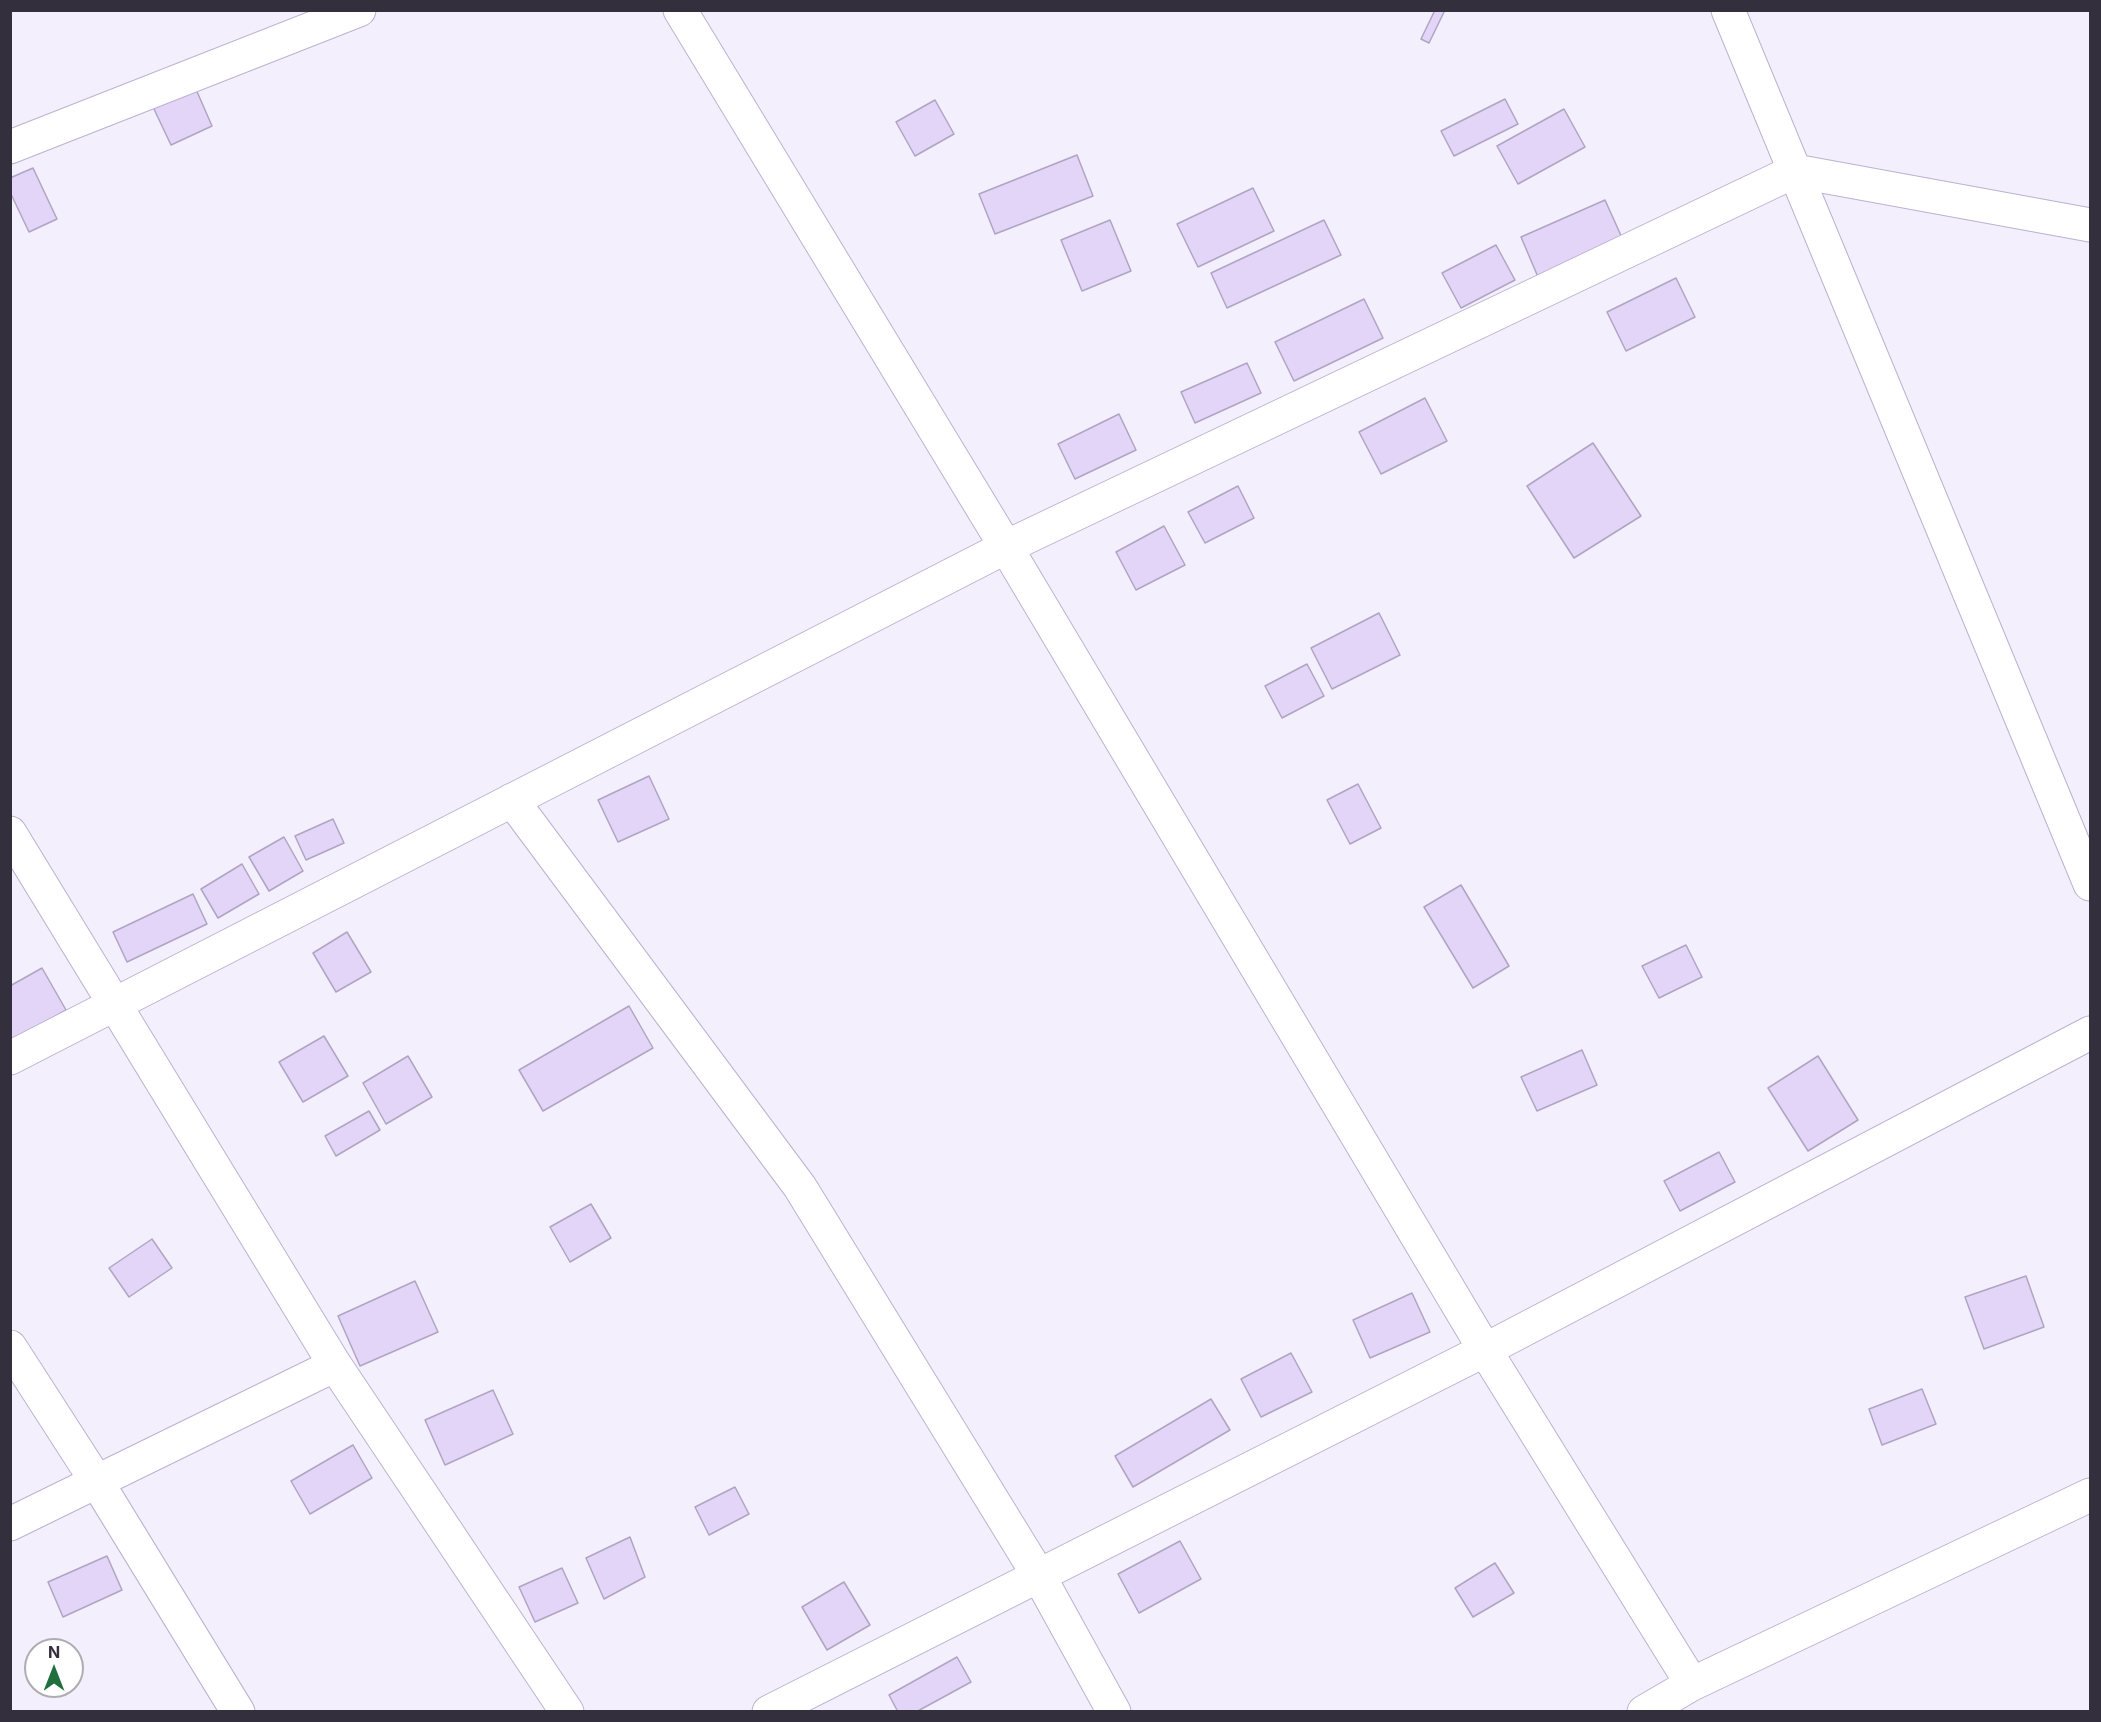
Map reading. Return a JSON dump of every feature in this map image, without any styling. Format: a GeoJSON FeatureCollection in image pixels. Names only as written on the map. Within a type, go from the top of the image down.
{"type":"FeatureCollection","features":[{"type":"Feature","properties":{"kind":"street"},"geometry":{"type":"LineString","coordinates":[[10,147],[359,10]]}},
{"type":"Feature","properties":{"kind":"street"},"geometry":{"type":"LineString","coordinates":[[680,10],[1006,547],[1485,1350],[1692,1684]]}},
{"type":"Feature","properties":{"kind":"street"},"geometry":{"type":"LineString","coordinates":[[1728,10],[2091,884]]}},
{"type":"Feature","properties":{"kind":"street"},"geometry":{"type":"LineString","coordinates":[[10,1058],[1006,547],[1795,171],[2091,225]]}},
{"type":"Feature","properties":{"kind":"street"},"geometry":{"type":"LineString","coordinates":[[512,800],[800,1187],[1039,1576],[1114,1712]]}},
{"type":"Feature","properties":{"kind":"street"},"geometry":{"type":"LineString","coordinates":[[10,833],[334,1365],[567,1712]]}},
{"type":"Feature","properties":{"kind":"street"},"geometry":{"type":"LineString","coordinates":[[769,1712],[1485,1350],[2091,1033]]}},
{"type":"Feature","properties":{"kind":"street"},"geometry":{"type":"LineString","coordinates":[[10,1347],[97,1482],[238,1712]]}},
{"type":"Feature","properties":{"kind":"street"},"geometry":{"type":"LineString","coordinates":[[10,1524],[334,1365]]}},
{"type":"Feature","properties":{"kind":"street"},"geometry":{"type":"LineString","coordinates":[[1644,1712],[1692,1684],[2091,1495]]}},
{"type":"Feature","properties":{"kind":"building"},"geometry":{"type":"Polygon","coordinates":[[[1435,10],[1445,10],[1429,43],[1421,39],[1435,10]]]}},
{"type":"Feature","properties":{"kind":"building"},"geometry":{"type":"Polygon","coordinates":[[[195,87],[212,126],[171,145],[153,107],[195,87]]]}},
{"type":"Feature","properties":{"kind":"building"},"geometry":{"type":"Polygon","coordinates":[[[1505,99],[1518,124],[1454,156],[1441,131],[1505,99]]]}},
{"type":"Feature","properties":{"kind":"building"},"geometry":{"type":"Polygon","coordinates":[[[935,100],[954,134],[915,156],[896,122],[935,100]]]}},
{"type":"Feature","properties":{"kind":"building"},"geometry":{"type":"Polygon","coordinates":[[[1564,109],[1585,147],[1518,184],[1497,146],[1564,109]]]}},
{"type":"Feature","properties":{"kind":"building"},"geometry":{"type":"Polygon","coordinates":[[[1077,155],[1093,196],[995,234],[979,194],[1077,155]]]}},
{"type":"Feature","properties":{"kind":"building"},"geometry":{"type":"Polygon","coordinates":[[[33,168],[57,219],[29,232],[10,192],[10,178],[33,168]]]}},
{"type":"Feature","properties":{"kind":"building"},"geometry":{"type":"Polygon","coordinates":[[[1253,188],[1274,231],[1198,267],[1177,224],[1253,188]]]}},
{"type":"Feature","properties":{"kind":"building"},"geometry":{"type":"Polygon","coordinates":[[[1605,200],[1623,240],[1538,277],[1521,237],[1605,200]]]}},
{"type":"Feature","properties":{"kind":"building"},"geometry":{"type":"Polygon","coordinates":[[[1110,220],[1131,271],[1082,291],[1061,240],[1110,220]]]}},
{"type":"Feature","properties":{"kind":"building"},"geometry":{"type":"Polygon","coordinates":[[[1324,220],[1341,255],[1227,308],[1211,273],[1324,220]]]}},
{"type":"Feature","properties":{"kind":"building"},"geometry":{"type":"Polygon","coordinates":[[[1496,245],[1515,280],[1461,308],[1442,273],[1496,245]]]}},
{"type":"Feature","properties":{"kind":"building"},"geometry":{"type":"Polygon","coordinates":[[[1676,278],[1695,317],[1626,351],[1607,312],[1676,278]]]}},
{"type":"Feature","properties":{"kind":"building"},"geometry":{"type":"Polygon","coordinates":[[[1364,299],[1383,338],[1294,381],[1275,342],[1364,299]]]}},
{"type":"Feature","properties":{"kind":"building"},"geometry":{"type":"Polygon","coordinates":[[[1247,363],[1261,393],[1195,423],[1181,392],[1247,363]]]}},
{"type":"Feature","properties":{"kind":"building"},"geometry":{"type":"Polygon","coordinates":[[[1425,398],[1447,441],[1381,474],[1359,432],[1425,398]]]}},
{"type":"Feature","properties":{"kind":"building"},"geometry":{"type":"Polygon","coordinates":[[[1119,414],[1136,450],[1075,479],[1058,444],[1119,414]]]}},
{"type":"Feature","properties":{"kind":"building"},"geometry":{"type":"Polygon","coordinates":[[[1593,443],[1641,516],[1574,558],[1527,486],[1593,443]]]}},
{"type":"Feature","properties":{"kind":"building"},"geometry":{"type":"Polygon","coordinates":[[[1238,486],[1254,518],[1205,543],[1188,512],[1238,486]]]}},
{"type":"Feature","properties":{"kind":"building"},"geometry":{"type":"Polygon","coordinates":[[[1164,526],[1185,565],[1136,590],[1116,552],[1164,526]]]}},
{"type":"Feature","properties":{"kind":"building"},"geometry":{"type":"Polygon","coordinates":[[[1379,613],[1400,655],[1332,689],[1311,648],[1379,613]]]}},
{"type":"Feature","properties":{"kind":"building"},"geometry":{"type":"Polygon","coordinates":[[[1307,664],[1324,696],[1282,718],[1265,686],[1307,664]]]}},
{"type":"Feature","properties":{"kind":"building"},"geometry":{"type":"Polygon","coordinates":[[[649,776],[669,819],[618,842],[598,800],[649,776]]]}},
{"type":"Feature","properties":{"kind":"building"},"geometry":{"type":"Polygon","coordinates":[[[1358,784],[1381,828],[1350,844],[1327,800],[1358,784]]]}},
{"type":"Feature","properties":{"kind":"building"},"geometry":{"type":"Polygon","coordinates":[[[333,819],[344,843],[306,860],[295,836],[333,819]]]}},
{"type":"Feature","properties":{"kind":"building"},"geometry":{"type":"Polygon","coordinates":[[[284,837],[303,871],[269,891],[249,857],[284,837]]]}},
{"type":"Feature","properties":{"kind":"building"},"geometry":{"type":"Polygon","coordinates":[[[242,864],[259,894],[218,918],[201,889],[242,864]]]}},
{"type":"Feature","properties":{"kind":"building"},"geometry":{"type":"Polygon","coordinates":[[[1461,885],[1509,966],[1473,988],[1424,907],[1461,885]]]}},
{"type":"Feature","properties":{"kind":"building"},"geometry":{"type":"Polygon","coordinates":[[[193,894],[207,924],[127,962],[113,932],[193,894]]]}},
{"type":"Feature","properties":{"kind":"building"},"geometry":{"type":"Polygon","coordinates":[[[347,932],[371,972],[336,992],[313,953],[347,932]]]}},
{"type":"Feature","properties":{"kind":"building"},"geometry":{"type":"Polygon","coordinates":[[[1686,945],[1702,977],[1659,998],[1642,966],[1686,945]]]}},
{"type":"Feature","properties":{"kind":"building"},"geometry":{"type":"Polygon","coordinates":[[[42,968],[66,1010],[11,1042],[10,986],[42,968]]]}},
{"type":"Feature","properties":{"kind":"building"},"geometry":{"type":"Polygon","coordinates":[[[629,1006],[653,1048],[543,1111],[519,1070],[629,1006]]]}},
{"type":"Feature","properties":{"kind":"building"},"geometry":{"type":"Polygon","coordinates":[[[324,1036],[348,1076],[303,1102],[279,1062],[324,1036]]]}},
{"type":"Feature","properties":{"kind":"building"},"geometry":{"type":"Polygon","coordinates":[[[1582,1050],[1597,1085],[1537,1111],[1521,1077],[1582,1050]]]}},
{"type":"Feature","properties":{"kind":"building"},"geometry":{"type":"Polygon","coordinates":[[[408,1056],[432,1097],[386,1124],[363,1083],[408,1056]]]}},
{"type":"Feature","properties":{"kind":"building"},"geometry":{"type":"Polygon","coordinates":[[[1818,1056],[1858,1120],[1808,1151],[1768,1088],[1818,1056]]]}},
{"type":"Feature","properties":{"kind":"building"},"geometry":{"type":"Polygon","coordinates":[[[369,1111],[380,1130],[336,1156],[325,1136],[369,1111]]]}},
{"type":"Feature","properties":{"kind":"building"},"geometry":{"type":"Polygon","coordinates":[[[1719,1152],[1735,1182],[1680,1211],[1664,1181],[1719,1152]]]}},
{"type":"Feature","properties":{"kind":"building"},"geometry":{"type":"Polygon","coordinates":[[[591,1204],[611,1238],[570,1262],[550,1227],[591,1204]]]}},
{"type":"Feature","properties":{"kind":"building"},"geometry":{"type":"Polygon","coordinates":[[[152,1239],[172,1268],[129,1297],[109,1268],[152,1239]]]}},
{"type":"Feature","properties":{"kind":"building"},"geometry":{"type":"Polygon","coordinates":[[[2026,1276],[2044,1327],[1984,1349],[1965,1297],[2026,1276]]]}},
{"type":"Feature","properties":{"kind":"building"},"geometry":{"type":"Polygon","coordinates":[[[415,1281],[438,1332],[360,1366],[338,1316],[415,1281]]]}},
{"type":"Feature","properties":{"kind":"building"},"geometry":{"type":"Polygon","coordinates":[[[1412,1293],[1430,1332],[1370,1358],[1353,1320],[1412,1293]]]}},
{"type":"Feature","properties":{"kind":"building"},"geometry":{"type":"Polygon","coordinates":[[[1291,1353],[1312,1392],[1261,1417],[1241,1379],[1291,1353]]]}},
{"type":"Feature","properties":{"kind":"building"},"geometry":{"type":"Polygon","coordinates":[[[1922,1389],[1936,1424],[1882,1445],[1869,1409],[1922,1389]]]}},
{"type":"Feature","properties":{"kind":"building"},"geometry":{"type":"Polygon","coordinates":[[[493,1390],[513,1434],[445,1465],[425,1420],[493,1390]]]}},
{"type":"Feature","properties":{"kind":"building"},"geometry":{"type":"Polygon","coordinates":[[[1211,1399],[1230,1430],[1133,1487],[1115,1456],[1211,1399]]]}},
{"type":"Feature","properties":{"kind":"building"},"geometry":{"type":"Polygon","coordinates":[[[353,1445],[372,1478],[310,1514],[291,1481],[353,1445]]]}},
{"type":"Feature","properties":{"kind":"building"},"geometry":{"type":"Polygon","coordinates":[[[735,1487],[749,1514],[709,1535],[695,1507],[735,1487]]]}},
{"type":"Feature","properties":{"kind":"building"},"geometry":{"type":"Polygon","coordinates":[[[630,1537],[645,1577],[604,1599],[586,1558],[630,1537]]]}},
{"type":"Feature","properties":{"kind":"building"},"geometry":{"type":"Polygon","coordinates":[[[1180,1541],[1201,1579],[1139,1613],[1118,1574],[1180,1541]]]}},
{"type":"Feature","properties":{"kind":"building"},"geometry":{"type":"Polygon","coordinates":[[[107,1556],[122,1590],[63,1617],[48,1582],[107,1556]]]}},
{"type":"Feature","properties":{"kind":"building"},"geometry":{"type":"Polygon","coordinates":[[[1495,1563],[1514,1593],[1473,1617],[1455,1588],[1495,1563]]]}},
{"type":"Feature","properties":{"kind":"building"},"geometry":{"type":"Polygon","coordinates":[[[562,1568],[578,1603],[535,1622],[519,1587],[562,1568]]]}},
{"type":"Feature","properties":{"kind":"building"},"geometry":{"type":"Polygon","coordinates":[[[844,1582],[870,1625],[827,1650],[802,1607],[844,1582]]]}},
{"type":"Feature","properties":{"kind":"building"},"geometry":{"type":"Polygon","coordinates":[[[957,1657],[971,1682],[916,1712],[898,1712],[889,1695],[957,1657]]]}}]}
